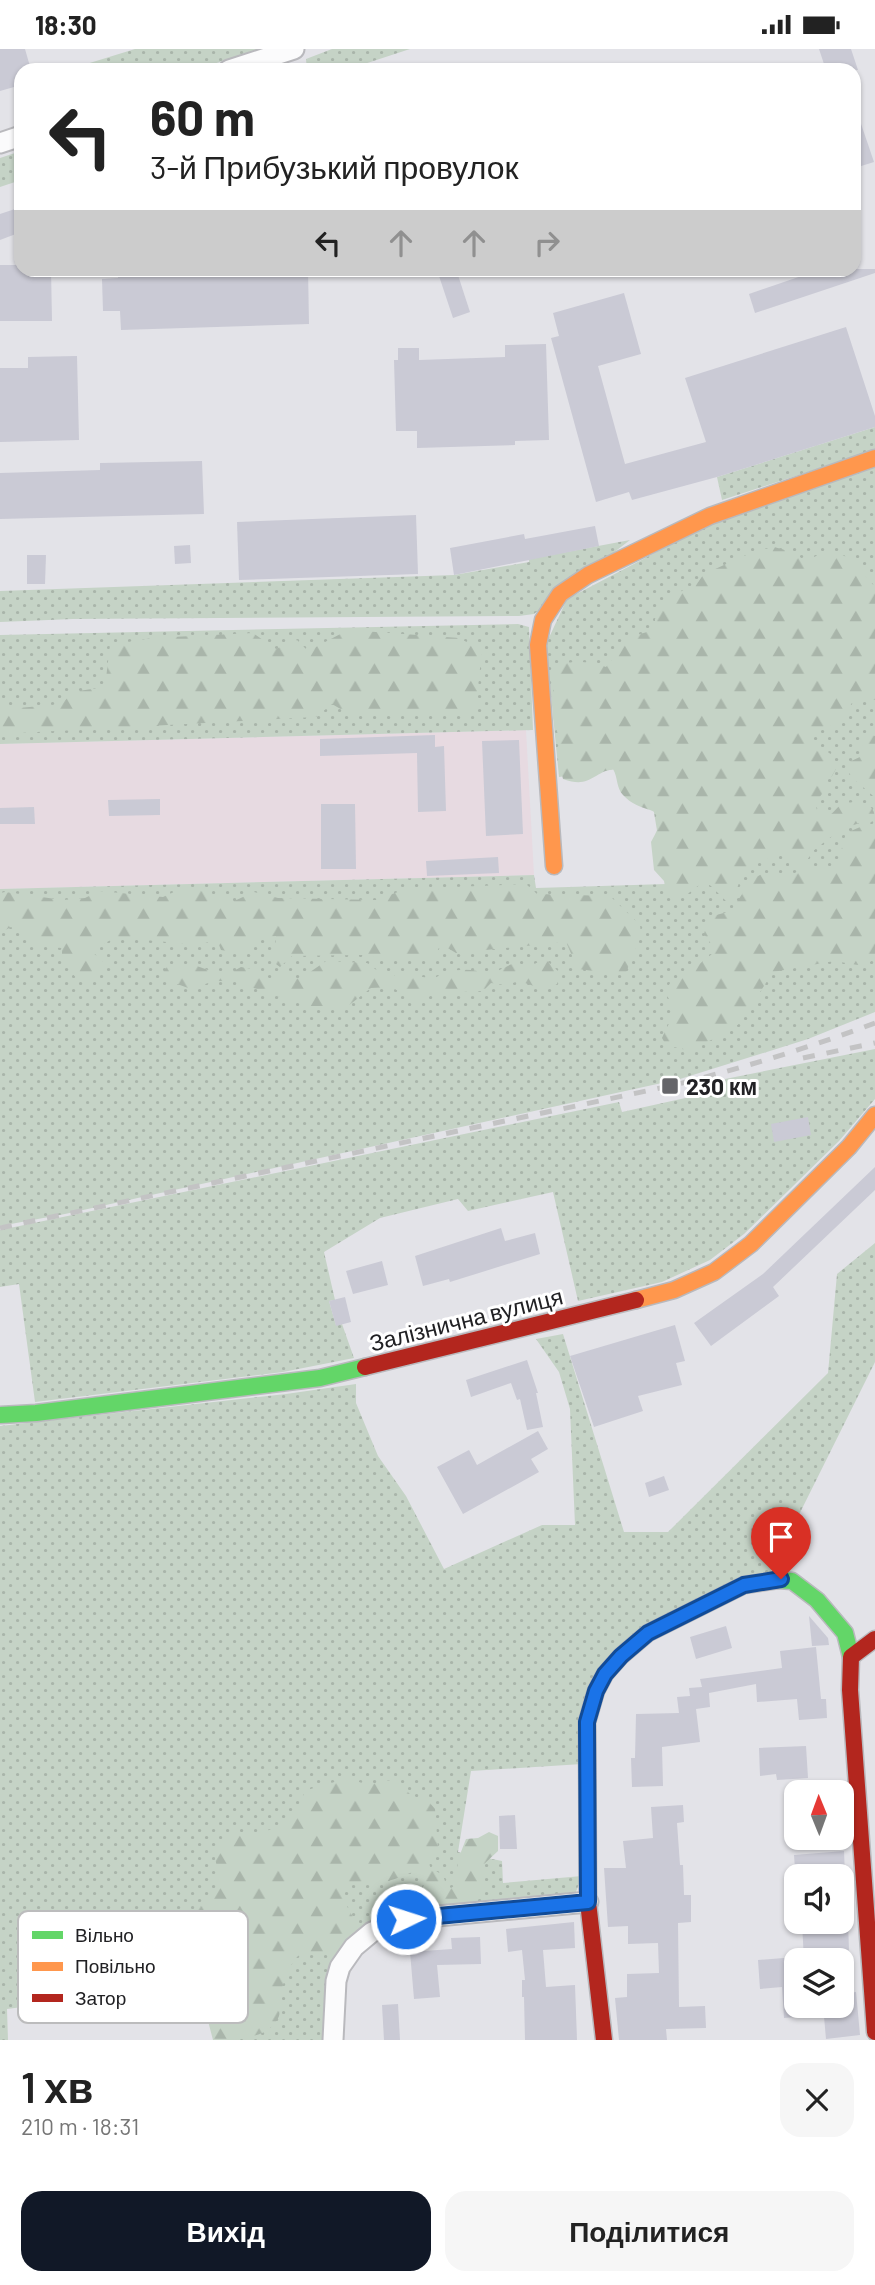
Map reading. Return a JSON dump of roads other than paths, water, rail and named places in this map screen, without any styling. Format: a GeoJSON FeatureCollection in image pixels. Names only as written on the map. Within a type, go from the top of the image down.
{"type":"FeatureCollection","features":[{"type":"Feature","properties":{"kind":"street"},"geometry":{"type":"LineString","coordinates":[[251,63],[294,49]]}},
{"type":"Feature","properties":{"kind":"street"},"geometry":{"type":"LineString","coordinates":[[554,866],[538,645],[543,619],[560,594],[588,576],[710,516],[875,458]]}},
{"type":"Feature","properties":{"kind":"street","name":"Залізнична вулиця"},"geometry":{"type":"LineString","coordinates":[[0,1415],[36,1413],[320,1378],[674,1290],[714,1272],[751,1244],[849,1147],[875,1115]]}},
{"type":"Feature","properties":{"kind":"street"},"geometry":{"type":"LineString","coordinates":[[604,2040],[588,1902],[587,1722],[596,1691],[605,1674],[621,1656],[648,1633],[744,1585],[781,1579],[792,1581],[817,1600],[845,1633],[851,1657],[855,1767],[875,2032]]}},
{"type":"Feature","properties":{"kind":"street"},"geometry":{"type":"LineString","coordinates":[[851,1657],[875,1639]]}},
{"type":"Feature","properties":{"kind":"street"},"geometry":{"type":"LineString","coordinates":[[333,2040],[334,1999],[340,1967],[354,1947],[372,1932],[406,1919],[588,1902]]}},
{"type":"Feature","properties":{"kind":"railway"},"geometry":{"type":"LineString","coordinates":[[0,1228],[670,1086],[774,1058],[875,1023]]}},
{"type":"Feature","properties":{"kind":"railway"},"geometry":{"type":"LineString","coordinates":[[803,1058],[875,1043]]}},
{"type":"Feature","properties":{"kind":"place","name":"230 км"},"geometry":{"type":"Point","coordinates":[670,1086]}}]}
